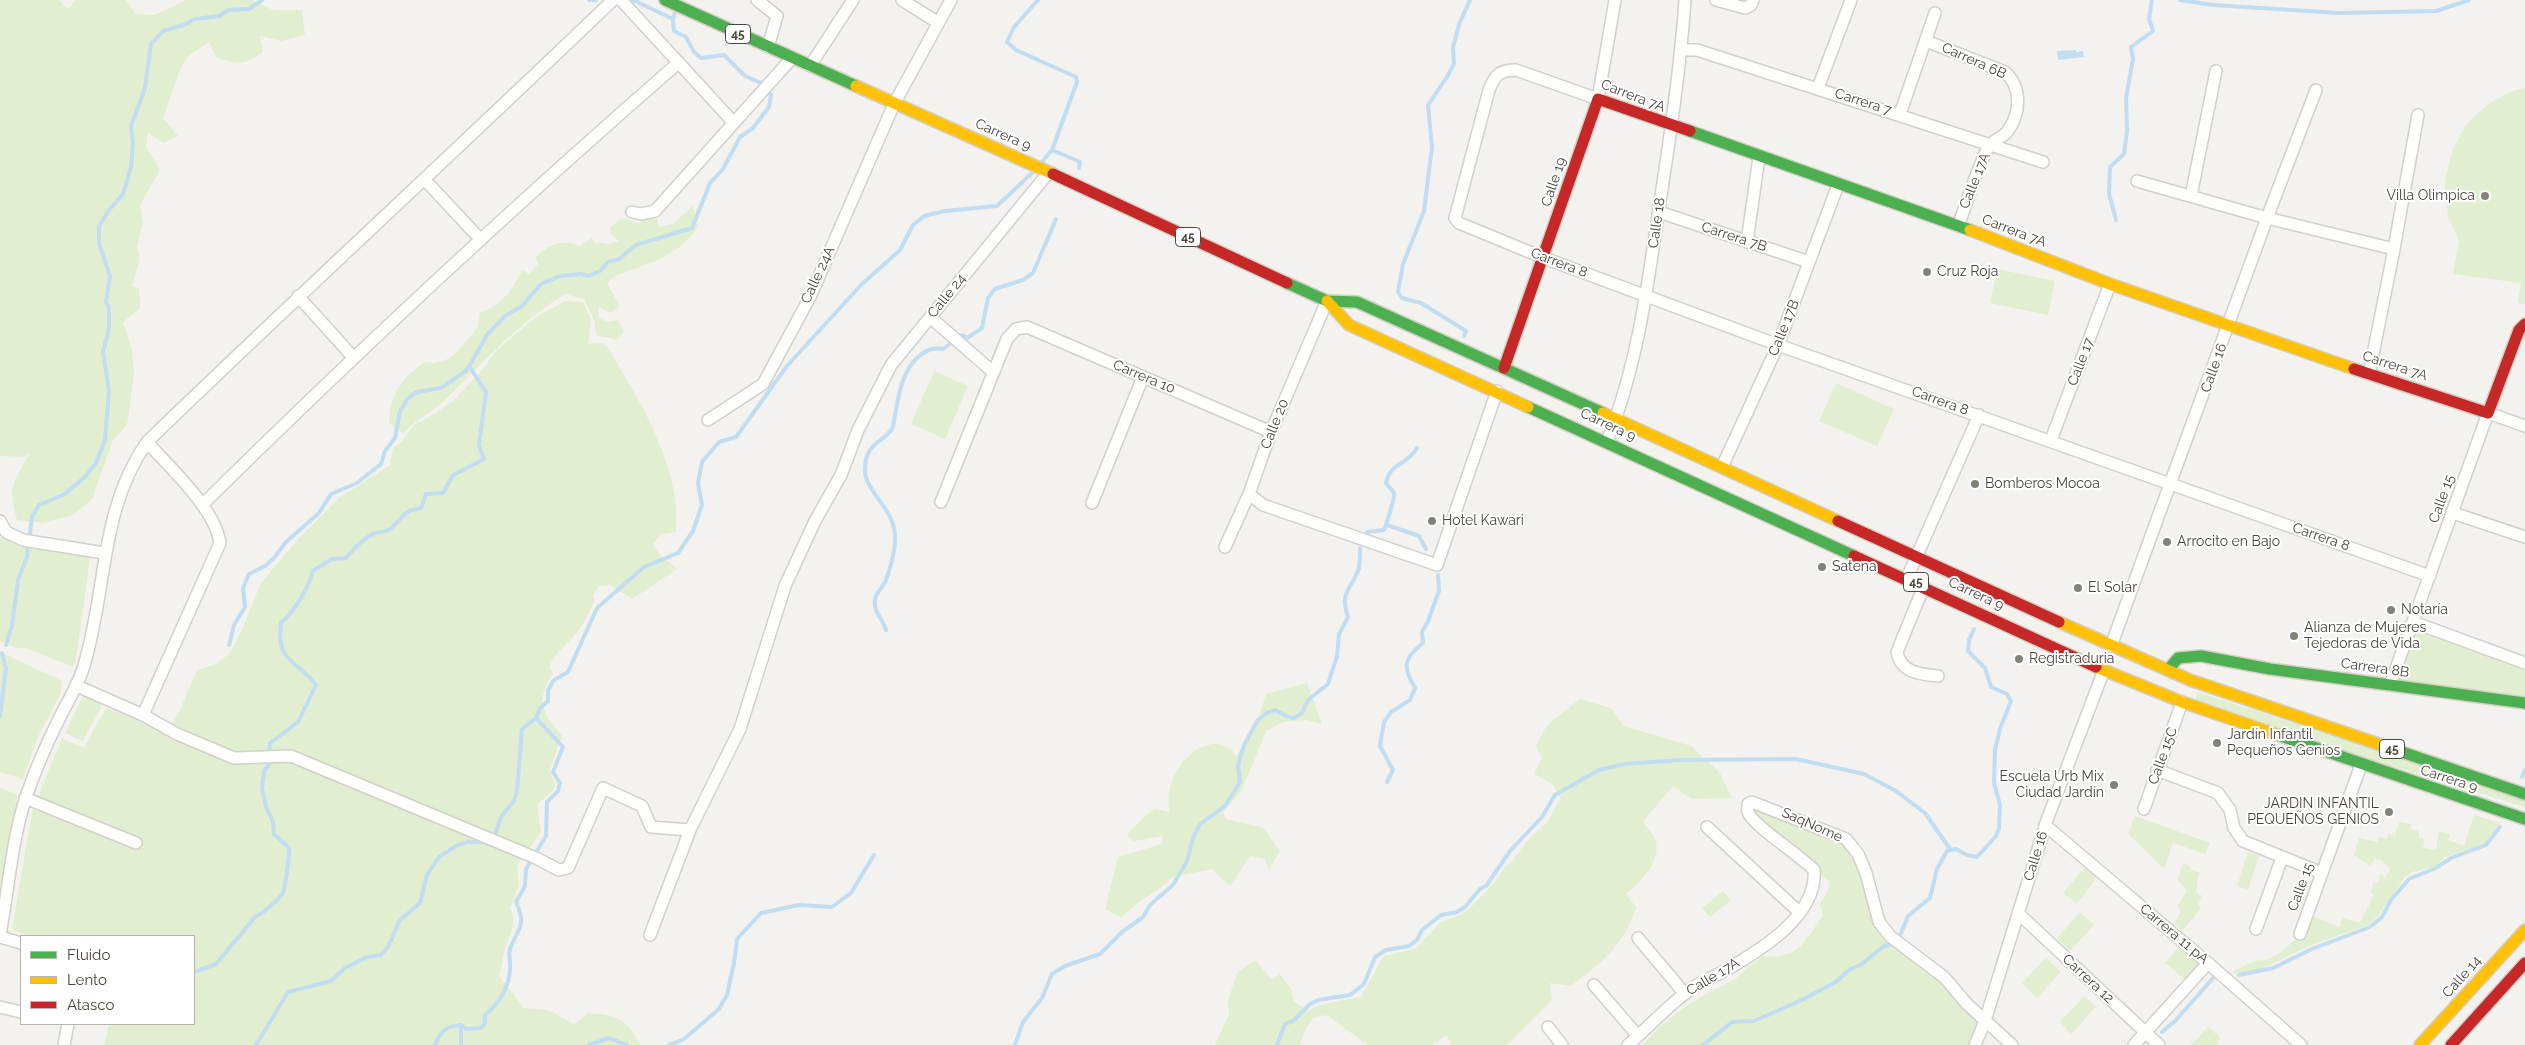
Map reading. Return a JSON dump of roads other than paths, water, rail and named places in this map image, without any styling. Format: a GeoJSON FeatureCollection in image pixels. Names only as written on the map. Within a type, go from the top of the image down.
{"type":"FeatureCollection","features":[{"type":"Feature","properties":{"kind":"main road","name":"Carrera 9"},"geometry":{"type":"LineString","coordinates":[[668,2],[1049,172],[1327,301],[1349,324],[1907,578],[2104,670],[2182,702],[2361,765],[2525,819]]}},
{"type":"Feature","properties":{"kind":"main road","name":"Carrera 7A"},"geometry":{"type":"LineString","coordinates":[[1598,99],[1672,127],[1958,226],[2110,284],[2230,324],[2369,374],[2488,413]]}},
{"type":"Feature","properties":{"kind":"main road","name":"Calle 19"},"geometry":{"type":"LineString","coordinates":[[1504,368],[1598,99]]}},
{"type":"Feature","properties":{"kind":"main road","name":"Carrera 9"},"geometry":{"type":"LineString","coordinates":[[1327,301],[1357,302],[1426,331],[2111,646],[2168,670],[2258,704],[2525,794]]}},
{"type":"Feature","properties":{"kind":"main road","name":"Calle 15"},"geometry":{"type":"LineString","coordinates":[[2488,413],[2519,330],[2525,324]]}},
{"type":"Feature","properties":{"kind":"main road","name":"Carrera 8B"},"geometry":{"type":"LineString","coordinates":[[2168,670],[2178,658],[2201,656],[2270,669],[2525,703]]}},
{"type":"Feature","properties":{"kind":"main road","name":"Calle 14"},"geometry":{"type":"LineString","coordinates":[[2420,1045],[2523,937]]}},
{"type":"Feature","properties":{"kind":"main road"},"geometry":{"type":"LineString","coordinates":[[2451,1045],[2525,963]]}},
{"type":"Feature","properties":{"kind":"street"},"geometry":{"type":"LineString","coordinates":[[20,943],[0,936],[26,798],[48,740],[77,686],[85,662],[92,631],[104,553],[122,485],[132,463],[147,442],[298,296],[425,180],[613,0]]}},
{"type":"Feature","properties":{"kind":"street"},"geometry":{"type":"LineString","coordinates":[[621,0],[734,123]]}},
{"type":"Feature","properties":{"kind":"street"},"geometry":{"type":"LineString","coordinates":[[757,0],[777,16],[768,47]]}},
{"type":"Feature","properties":{"kind":"street"},"geometry":{"type":"LineString","coordinates":[[810,66],[854,0]]}},
{"type":"Feature","properties":{"kind":"street"},"geometry":{"type":"LineString","coordinates":[[902,0],[937,22]]}},
{"type":"Feature","properties":{"kind":"street"},"geometry":{"type":"LineString","coordinates":[[894,104],[937,22],[951,0]]}},
{"type":"Feature","properties":{"kind":"street","name":"Calle 19"},"geometry":{"type":"LineString","coordinates":[[1598,99],[1615,0]]}},
{"type":"Feature","properties":{"kind":"street","name":"Calle 18"},"geometry":{"type":"LineString","coordinates":[[1607,441],[1616,419],[1646,296],[1672,127],[1681,50],[1684,0]]}},
{"type":"Feature","properties":{"kind":"street"},"geometry":{"type":"LineString","coordinates":[[1716,0],[1746,8],[1751,5],[1752,0]]}},
{"type":"Feature","properties":{"kind":"street"},"geometry":{"type":"LineString","coordinates":[[1818,88],[1851,0]]}},
{"type":"Feature","properties":{"kind":"street"},"geometry":{"type":"LineString","coordinates":[[1900,114],[1935,13]]}},
{"type":"Feature","properties":{"kind":"street","name":"Carrera 6B"},"geometry":{"type":"LineString","coordinates":[[1926,41],[2005,72],[2013,79],[2016,87]]}},
{"type":"Feature","properties":{"kind":"street","name":"Carrera 7"},"geometry":{"type":"LineString","coordinates":[[1681,50],[1697,50],[1900,114],[2042,162]]}},
{"type":"Feature","properties":{"kind":"street"},"geometry":{"type":"LineString","coordinates":[[632,212],[641,214],[655,211],[792,58]]}},
{"type":"Feature","properties":{"kind":"street"},"geometry":{"type":"LineString","coordinates":[[202,505],[353,357],[574,154],[678,64]]}},
{"type":"Feature","properties":{"kind":"street","name":"Carrera 7A"},"geometry":{"type":"LineString","coordinates":[[1455,218],[1488,90],[1494,76],[1504,70],[1516,70],[1598,99]]}},
{"type":"Feature","properties":{"kind":"street"},"geometry":{"type":"LineString","coordinates":[[2191,196],[2216,71]]}},
{"type":"Feature","properties":{"kind":"street","name":"Calle 17A"},"geometry":{"type":"LineString","coordinates":[[1958,226],[1990,144],[2006,133],[2012,124],[2018,105],[2016,87]]}},
{"type":"Feature","properties":{"kind":"street","name":"Calle 16"},"geometry":{"type":"LineString","coordinates":[[2111,646],[2172,484],[2267,218],[2316,90]]}},
{"type":"Feature","properties":{"kind":"street","name":"Calle 24A"},"geometry":{"type":"LineString","coordinates":[[708,420],[763,384],[810,297],[894,104]]}},
{"type":"Feature","properties":{"kind":"street"},"geometry":{"type":"LineString","coordinates":[[2369,374],[2418,116]]}},
{"type":"Feature","properties":{"kind":"street"},"geometry":{"type":"LineString","coordinates":[[1747,242],[1759,157]]}},
{"type":"Feature","properties":{"kind":"street","name":"Calle 24"},"geometry":{"type":"LineString","coordinates":[[650,935],[690,830],[740,729],[785,586],[815,521],[842,475],[858,430],[891,365],[1049,172]]}},
{"type":"Feature","properties":{"kind":"street"},"geometry":{"type":"LineString","coordinates":[[425,180],[481,240]]}},
{"type":"Feature","properties":{"kind":"street"},"geometry":{"type":"LineString","coordinates":[[2137,181],[2267,218],[2394,250]]}},
{"type":"Feature","properties":{"kind":"street","name":"Calle 17B"},"geometry":{"type":"LineString","coordinates":[[1722,467],[1778,345],[1838,185]]}},
{"type":"Feature","properties":{"kind":"street","name":"Carrera 7B"},"geometry":{"type":"LineString","coordinates":[[1659,212],[1809,262]]}},
{"type":"Feature","properties":{"kind":"street","name":"Carrera 8"},"geometry":{"type":"LineString","coordinates":[[1455,218],[1456,221],[1464,226],[1544,258],[1778,345],[2051,440],[2430,576]]}},
{"type":"Feature","properties":{"kind":"street","name":"Calle 17"},"geometry":{"type":"LineString","coordinates":[[2051,440],[2110,284]]}},
{"type":"Feature","properties":{"kind":"street"},"geometry":{"type":"LineString","coordinates":[[298,296],[353,357]]}},
{"type":"Feature","properties":{"kind":"street","name":"Calle 20"},"geometry":{"type":"LineString","coordinates":[[1224,547],[1249,494],[1271,432],[1327,301]]}},
{"type":"Feature","properties":{"kind":"street"},"geometry":{"type":"LineString","coordinates":[[930,317],[993,372],[941,502]]}},
{"type":"Feature","properties":{"kind":"street","name":"Carrera 10"},"geometry":{"type":"LineString","coordinates":[[993,372],[1007,339],[1016,329],[1027,327],[1271,432]]}},
{"type":"Feature","properties":{"kind":"street"},"geometry":{"type":"LineString","coordinates":[[1092,503],[1143,377]]}},
{"type":"Feature","properties":{"kind":"street"},"geometry":{"type":"LineString","coordinates":[[1249,494],[1263,504],[1437,565],[1497,391]]}},
{"type":"Feature","properties":{"kind":"street","name":"Carrera 7A"},"geometry":{"type":"LineString","coordinates":[[2488,413],[2525,426]]}},
{"type":"Feature","properties":{"kind":"street","name":"Calle 15"},"geometry":{"type":"LineString","coordinates":[[2390,685],[2488,413]]}},
{"type":"Feature","properties":{"kind":"street"},"geometry":{"type":"LineString","coordinates":[[1907,578],[1979,416]]}},
{"type":"Feature","properties":{"kind":"street"},"geometry":{"type":"LineString","coordinates":[[143,715],[220,543],[218,532],[202,505],[147,442]]}},
{"type":"Feature","properties":{"kind":"street"},"geometry":{"type":"LineString","coordinates":[[2453,513],[2525,537]]}},
{"type":"Feature","properties":{"kind":"street"},"geometry":{"type":"LineString","coordinates":[[0,521],[6,532],[24,540],[104,553]]}},
{"type":"Feature","properties":{"kind":"street"},"geometry":{"type":"LineString","coordinates":[[1924,586],[1897,652],[1902,664],[1912,672],[1938,676]]}},
{"type":"Feature","properties":{"kind":"street"},"geometry":{"type":"LineString","coordinates":[[2413,622],[2525,663]]}},
{"type":"Feature","properties":{"kind":"street","name":"Calle 16"},"geometry":{"type":"LineString","coordinates":[[1975,1045],[1985,1021],[2045,825],[2104,670]]}},
{"type":"Feature","properties":{"kind":"street"},"geometry":{"type":"LineString","coordinates":[[77,686],[143,715],[177,734],[234,758],[291,756],[536,858],[559,870],[568,868],[604,788],[642,806],[652,827],[690,830]]}},
{"type":"Feature","properties":{"kind":"street","name":"Calle 15C"},"geometry":{"type":"LineString","coordinates":[[2144,809],[2182,702]]}},
{"type":"Feature","properties":{"kind":"street","name":"Calle 15"},"geometry":{"type":"LineString","coordinates":[[2300,934],[2361,765]]}},
{"type":"Feature","properties":{"kind":"street"},"geometry":{"type":"LineString","coordinates":[[2157,770],[2218,793],[2230,810],[2234,828],[2242,841],[2322,873]]}},
{"type":"Feature","properties":{"kind":"street"},"geometry":{"type":"LineString","coordinates":[[26,798],[136,843]]}},
{"type":"Feature","properties":{"kind":"street","name":"SaqNome"},"geometry":{"type":"LineString","coordinates":[[1800,912],[1812,892],[1815,883],[1814,870],[1802,858],[1755,823],[1748,813],[1748,804],[1752,802],[1846,839],[1858,854],[1866,873],[1880,922],[1894,940],[1944,977],[1985,1021],[2012,1045]]}},
{"type":"Feature","properties":{"kind":"street","name":"Carrera 11 pA"},"geometry":{"type":"LineString","coordinates":[[2045,825],[2208,963],[2301,1045]]}},
{"type":"Feature","properties":{"kind":"street"},"geometry":{"type":"LineString","coordinates":[[1708,827],[1800,912]]}},
{"type":"Feature","properties":{"kind":"street"},"geometry":{"type":"LineString","coordinates":[[2256,929],[2282,858]]}},
{"type":"Feature","properties":{"kind":"street","name":"Calle 17A"},"geometry":{"type":"LineString","coordinates":[[1628,1045],[1685,994],[1759,949],[1789,924],[1800,912]]}},
{"type":"Feature","properties":{"kind":"street","name":"Carrera 12"},"geometry":{"type":"LineString","coordinates":[[2018,913],[2159,1045]]}},
{"type":"Feature","properties":{"kind":"street"},"geometry":{"type":"LineString","coordinates":[[1638,938],[1685,994]]}},
{"type":"Feature","properties":{"kind":"street"},"geometry":{"type":"LineString","coordinates":[[2134,1045],[2208,963]]}},
{"type":"Feature","properties":{"kind":"street"},"geometry":{"type":"LineString","coordinates":[[1594,986],[1638,1036]]}},
{"type":"Feature","properties":{"kind":"street"},"geometry":{"type":"LineString","coordinates":[[0,1006],[20,1012]]}},
{"type":"Feature","properties":{"kind":"street"},"geometry":{"type":"LineString","coordinates":[[64,1045],[68,1025]]}},
{"type":"Feature","properties":{"kind":"street"},"geometry":{"type":"LineString","coordinates":[[1548,1027],[1562,1045]]}},
{"type":"Feature","properties":{"kind":"water"},"geometry":{"type":"Polygon","coordinates":[[[2076,50],[2076,52],[2083,51],[2084,57],[2058,60],[2057,51],[2076,50]]]}},
{"type":"Feature","properties":{"kind":"waterway"},"geometry":{"type":"LineString","coordinates":[[30,533],[32,517],[39,505],[63,495],[85,477],[96,463],[105,440],[109,391],[103,352],[109,328],[109,308],[106,302],[110,276],[99,243],[99,226],[109,210],[123,194],[131,167],[133,144],[131,126],[145,88],[151,44],[163,31],[184,25],[195,19],[219,16],[228,10],[249,9],[262,0]]}},
{"type":"Feature","properties":{"kind":"waterway"},"geometry":{"type":"LineString","coordinates":[[589,0],[596,0]]}},
{"type":"Feature","properties":{"kind":"waterway"},"geometry":{"type":"LineString","coordinates":[[633,0],[673,19]]}},
{"type":"Feature","properties":{"kind":"waterway"},"geometry":{"type":"LineString","coordinates":[[1038,0],[1014,27],[1007,42],[1016,50],[1076,77],[1077,82],[1052,150],[1042,162]]}},
{"type":"Feature","properties":{"kind":"waterway"},"geometry":{"type":"LineString","coordinates":[[1464,336],[1466,331],[1421,303],[1402,298],[1398,292],[1403,264],[1424,211],[1432,147],[1428,105],[1454,64],[1453,47],[1460,22],[1470,0]]}},
{"type":"Feature","properties":{"kind":"waterway"},"geometry":{"type":"LineString","coordinates":[[2116,220],[2109,194],[2110,167],[2124,154],[2127,131],[2126,98],[2133,59],[2131,47],[2153,31],[2149,19],[2152,0]]}},
{"type":"Feature","properties":{"kind":"waterway"},"geometry":{"type":"LineString","coordinates":[[2180,0],[2213,5],[2339,13],[2436,11],[2469,0]]}},
{"type":"Feature","properties":{"kind":"waterway"},"geometry":{"type":"LineString","coordinates":[[675,12],[673,20],[674,31],[686,37],[694,52],[701,58],[724,55],[745,76],[759,82]]}},
{"type":"Feature","properties":{"kind":"waterway"},"geometry":{"type":"LineString","coordinates":[[229,645],[234,625],[245,607],[243,588],[249,574],[265,566],[274,558],[286,542],[319,513],[331,494],[357,483],[381,464],[385,451],[395,438],[400,411],[408,398],[417,392],[441,388],[467,370],[487,335],[505,316],[522,306],[541,284],[560,276],[581,274],[589,276],[600,271],[608,262],[619,259],[636,245],[692,228],[710,183],[723,169],[740,137],[753,128],[769,107],[771,95],[768,90]]}},
{"type":"Feature","properties":{"kind":"waterway"},"geometry":{"type":"LineString","coordinates":[[1052,150],[1080,162],[1079,168]]}},
{"type":"Feature","properties":{"kind":"waterway"},"geometry":{"type":"LineString","coordinates":[[435,1045],[441,1033],[448,1028],[461,1025],[466,1029],[481,1028],[485,1023],[485,1015],[495,1006],[508,982],[510,949],[521,922],[516,902],[525,886],[526,869],[546,836],[547,802],[558,791],[560,783],[553,772],[563,747],[536,718],[540,708],[548,701],[548,690],[554,680],[568,672],[597,608],[644,567],[678,553],[693,531],[702,505],[698,483],[702,462],[719,442],[736,437],[787,366],[861,285],[900,250],[913,225],[924,216],[945,211],[997,206],[1032,173]]}},
{"type":"Feature","properties":{"kind":"waterway"},"geometry":{"type":"LineString","coordinates":[[886,630],[877,612],[875,599],[890,569],[895,535],[890,516],[873,492],[866,476],[865,468],[868,453],[893,428],[902,383],[913,362],[927,351],[936,348],[943,349],[962,335],[967,338],[982,328],[988,298],[995,289],[1023,280],[1033,273],[1056,219]]}},
{"type":"Feature","properties":{"kind":"waterway"},"geometry":{"type":"LineString","coordinates":[[195,972],[216,964],[256,916],[274,903],[284,890],[289,848],[274,834],[273,822],[266,807],[262,788],[264,771],[269,765],[270,743],[298,722],[316,685],[284,653],[281,646],[281,623],[300,599],[313,571],[332,559],[346,558],[365,539],[373,534],[388,530],[405,514],[414,509],[421,508],[426,494],[443,493],[453,475],[484,459],[479,445],[486,392],[470,367]]}},
{"type":"Feature","properties":{"kind":"waterway"},"geometry":{"type":"LineString","coordinates":[[1367,532],[1384,530],[1394,496],[1394,493],[1386,483],[1388,476],[1395,467],[1413,454],[1417,448]]}},
{"type":"Feature","properties":{"kind":"waterway"},"geometry":{"type":"LineString","coordinates":[[1387,525],[1419,536],[1426,549]]}},
{"type":"Feature","properties":{"kind":"waterway"},"geometry":{"type":"LineString","coordinates":[[6,645],[12,626],[18,580],[27,557],[28,546]]}},
{"type":"Feature","properties":{"kind":"waterway"},"geometry":{"type":"LineString","coordinates":[[1015,1045],[1023,1022],[1042,998],[1052,974],[1065,966],[1100,954],[1122,932],[1143,917],[1150,905],[1173,885],[1187,861],[1193,838],[1200,824],[1225,806],[1240,782],[1238,766],[1244,745],[1258,720],[1275,710],[1294,718],[1302,713],[1308,700],[1328,684],[1337,656],[1339,634],[1348,617],[1345,601],[1359,568],[1360,548]]}},
{"type":"Feature","properties":{"kind":"waterway"},"geometry":{"type":"LineString","coordinates":[[1387,782],[1393,770],[1380,746],[1384,722],[1391,712],[1410,700],[1415,688],[1408,674],[1407,663],[1412,653],[1423,643],[1422,632],[1439,591],[1438,575]]}},
{"type":"Feature","properties":{"kind":"waterway"},"geometry":{"type":"LineString","coordinates":[[1703,1045],[1732,1022],[1754,1021],[1802,1000],[1836,982],[1849,970],[1862,964],[1884,946],[1892,944],[1899,938],[1908,916],[1930,898],[1937,869],[1947,851],[1956,849],[1967,855],[1977,857],[1996,836],[1999,829],[2000,805],[1994,783],[1995,750],[2000,729],[2011,701],[2007,694],[1991,687],[1985,668],[1968,651],[1969,640],[1974,629]]}},
{"type":"Feature","properties":{"kind":"waterway"},"geometry":{"type":"LineString","coordinates":[[0,716],[6,668],[2,653]]}},
{"type":"Feature","properties":{"kind":"waterway"},"geometry":{"type":"LineString","coordinates":[[494,838],[501,817],[514,801],[517,791],[522,729],[536,718]]}},
{"type":"Feature","properties":{"kind":"waterway"},"geometry":{"type":"LineString","coordinates":[[1277,1045],[1285,1024],[1293,1021],[1310,1004],[1318,1000],[1350,995],[1364,984],[1375,957],[1386,950],[1409,946],[1417,940],[1422,930],[1441,915],[1457,912],[1465,907],[1480,889],[1486,886],[1510,851],[1542,817],[1555,795],[1599,770],[1625,764],[1680,760],[1796,759],[1864,774],[1896,791],[1925,813],[1950,849]]}},
{"type":"Feature","properties":{"kind":"waterway"},"geometry":{"type":"LineString","coordinates":[[2522,777],[2525,770]]}},
{"type":"Feature","properties":{"kind":"waterway"},"geometry":{"type":"LineString","coordinates":[[2239,975],[2273,968],[2312,949],[2370,927],[2382,917],[2391,900],[2409,879],[2436,868],[2451,858],[2486,845],[2500,827]]}},
{"type":"Feature","properties":{"kind":"waterway"},"geometry":{"type":"LineString","coordinates":[[256,1045],[288,992],[331,981],[345,968],[367,957],[381,955],[388,947],[400,920],[420,903],[427,875],[439,857],[458,845],[468,842],[489,842]]}},
{"type":"Feature","properties":{"kind":"waterway"},"geometry":{"type":"LineString","coordinates":[[669,1045],[684,1039],[719,1009],[727,995],[737,939],[761,913],[799,905],[832,907],[851,893],[874,855]]}},
{"type":"Feature","properties":{"kind":"waterway"},"geometry":{"type":"LineString","coordinates":[[2162,1032],[2176,1020],[2214,977]]}},
{"type":"Feature","properties":{"kind":"waterway"},"geometry":{"type":"LineString","coordinates":[[461,1025],[461,1045]]}},
{"type":"Feature","properties":{"kind":"waterway"},"geometry":{"type":"LineString","coordinates":[[589,1045],[609,1038],[627,1045]]}},
{"type":"Feature","properties":{"kind":"place","name":"Villa Olimpica"},"geometry":{"type":"Point","coordinates":[2485,196]}},
{"type":"Feature","properties":{"kind":"place","name":"Cruz Roja"},"geometry":{"type":"Point","coordinates":[1927,272]}},
{"type":"Feature","properties":{"kind":"place","name":"Bomberos Mocoa"},"geometry":{"type":"Point","coordinates":[1975,484]}},
{"type":"Feature","properties":{"kind":"place","name":"Hotel Kawari"},"geometry":{"type":"Point","coordinates":[1432,521]}},
{"type":"Feature","properties":{"kind":"place","name":"Arrocito en Bajo"},"geometry":{"type":"Point","coordinates":[2167,542]}},
{"type":"Feature","properties":{"kind":"place","name":"Satena"},"geometry":{"type":"Point","coordinates":[1822,567]}},
{"type":"Feature","properties":{"kind":"place","name":"El Solar"},"geometry":{"type":"Point","coordinates":[2078,588]}},
{"type":"Feature","properties":{"kind":"place","name":"Notaría"},"geometry":{"type":"Point","coordinates":[2391,610]}},
{"type":"Feature","properties":{"kind":"place","name":"Alianza de Mujeres Tejedoras de Vida"},"geometry":{"type":"Point","coordinates":[2294,636]}},
{"type":"Feature","properties":{"kind":"place","name":"Registraduria"},"geometry":{"type":"Point","coordinates":[2019,659]}},
{"type":"Feature","properties":{"kind":"place","name":"Jardín Infantil Pequeños Genios"},"geometry":{"type":"Point","coordinates":[2217,743]}},
{"type":"Feature","properties":{"kind":"place","name":"Escuela Urb Mix Ciudad Jardín"},"geometry":{"type":"Point","coordinates":[2114,785]}},
{"type":"Feature","properties":{"kind":"place","name":"JARDIN INFANTIL PEQUEÑOS GENIOS"},"geometry":{"type":"Point","coordinates":[2389,812]}}]}
